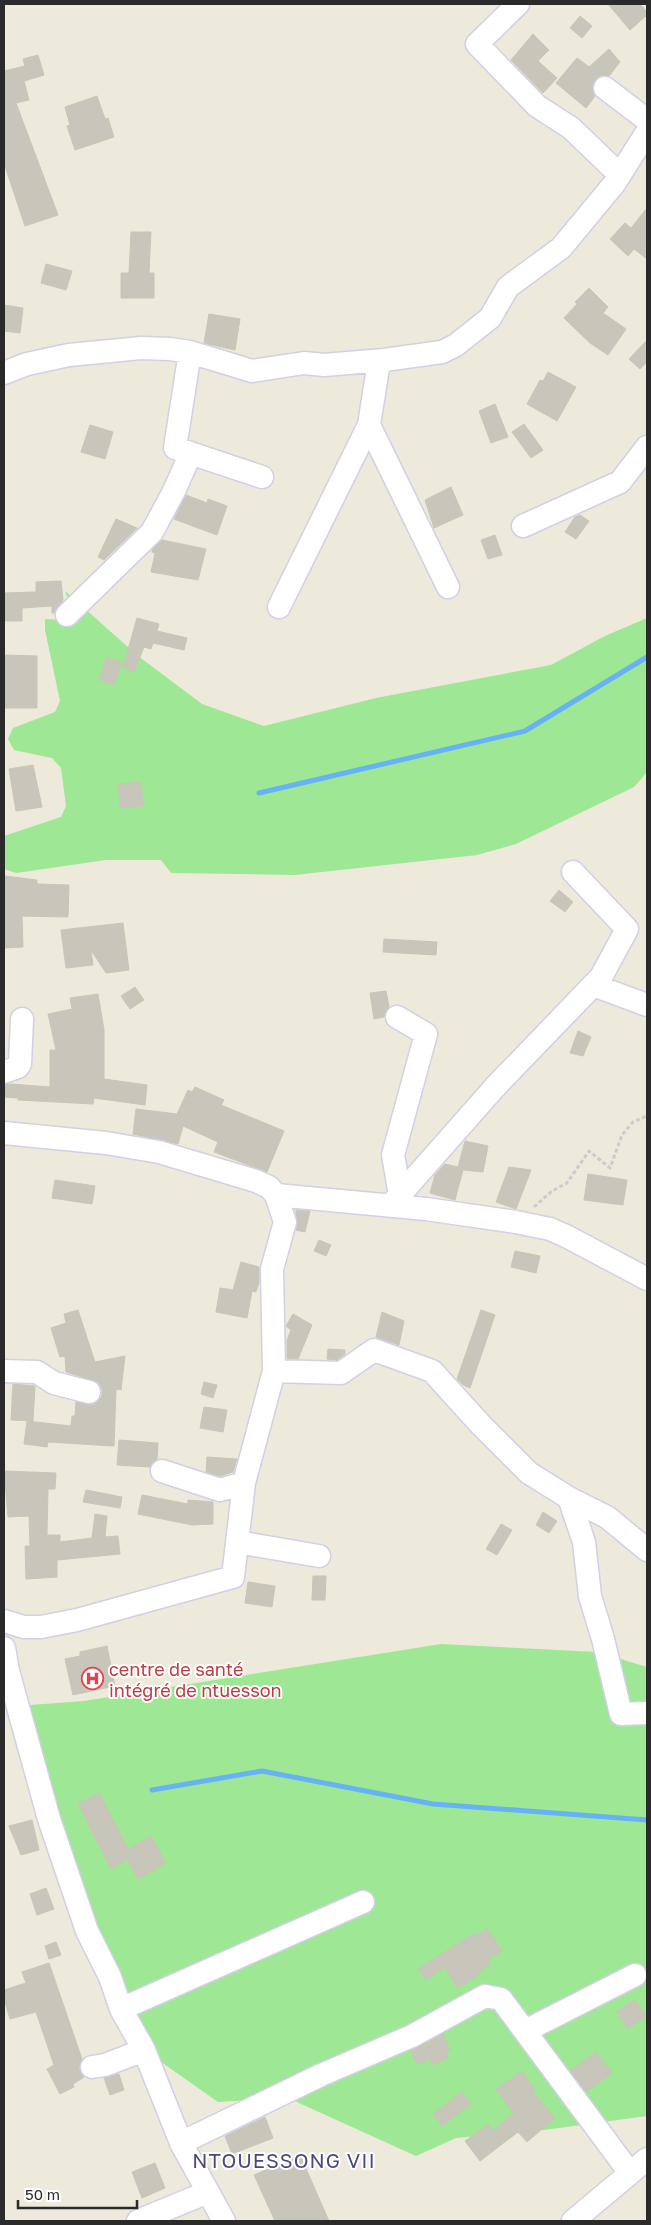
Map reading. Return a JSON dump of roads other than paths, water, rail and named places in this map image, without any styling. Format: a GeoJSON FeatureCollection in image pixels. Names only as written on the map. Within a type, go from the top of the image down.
{"type":"FeatureCollection","features":[{"type":"Feature","properties":{"kind":"street"},"geometry":{"type":"LineString","coordinates":[[518,4],[477,44],[537,106],[571,128],[620,175]]}},
{"type":"Feature","properties":{"kind":"street"},"geometry":{"type":"LineString","coordinates":[[605,88],[647,120]]}},
{"type":"Feature","properties":{"kind":"street"},"geometry":{"type":"LineString","coordinates":[[4,373],[27,364],[69,355],[111,350],[170,349],[190,352],[252,371],[304,363],[324,365],[384,360],[442,352],[456,345],[490,318],[508,286],[561,248],[644,145]]}},
{"type":"Feature","properties":{"kind":"street"},"geometry":{"type":"LineString","coordinates":[[190,352],[175,448],[262,477]]}},
{"type":"Feature","properties":{"kind":"street"},"geometry":{"type":"LineString","coordinates":[[279,607],[370,425],[378,368],[384,360]]}},
{"type":"Feature","properties":{"kind":"street"},"geometry":{"type":"LineString","coordinates":[[370,425],[448,586]]}},
{"type":"Feature","properties":{"kind":"street"},"geometry":{"type":"LineString","coordinates":[[523,526],[620,482],[647,447]]}},
{"type":"Feature","properties":{"kind":"street"},"geometry":{"type":"LineString","coordinates":[[67,615],[152,532],[174,491],[191,453]]}},
{"type":"Feature","properties":{"kind":"street"},"geometry":{"type":"LineString","coordinates":[[395,1200],[495,1087],[601,977],[627,930],[573,872]]}},
{"type":"Feature","properties":{"kind":"street"},"geometry":{"type":"LineString","coordinates":[[593,985],[647,1005]]}},
{"type":"Feature","properties":{"kind":"street"},"geometry":{"type":"LineString","coordinates":[[395,1200],[393,1155],[426,1034],[397,1017]]}},
{"type":"Feature","properties":{"kind":"street"},"geometry":{"type":"LineString","coordinates":[[4,1072],[18,1067],[20,1064],[22,1019]]}},
{"type":"Feature","properties":{"kind":"street"},"geometry":{"type":"LineString","coordinates":[[4,1133],[106,1143],[159,1152],[256,1180],[269,1187],[276,1195],[284,1222],[272,1269],[274,1371],[244,1483],[233,1577],[68,1622],[41,1627],[24,1627],[4,1621]]}},
{"type":"Feature","properties":{"kind":"street"},"geometry":{"type":"LineString","coordinates":[[276,1195],[395,1200],[550,1229],[647,1279]]}},
{"type":"Feature","properties":{"kind":"street"},"geometry":{"type":"LineString","coordinates":[[274,1371],[342,1373],[374,1350],[432,1371],[481,1425],[529,1473],[569,1498],[607,1517],[647,1550]]}},
{"type":"Feature","properties":{"kind":"street"},"geometry":{"type":"LineString","coordinates":[[4,1372],[37,1372],[54,1384],[89,1392]]}},
{"type":"Feature","properties":{"kind":"street"},"geometry":{"type":"LineString","coordinates":[[162,1471],[220,1490],[244,1483]]}},
{"type":"Feature","properties":{"kind":"street"},"geometry":{"type":"LineString","coordinates":[[569,1498],[584,1542],[590,1596],[603,1639],[621,1714],[647,1713]]}},
{"type":"Feature","properties":{"kind":"street"},"geometry":{"type":"LineString","coordinates":[[237,1542],[319,1556]]}},
{"type":"Feature","properties":{"kind":"street"},"geometry":{"type":"LineString","coordinates":[[4,1648],[10,1708],[50,1819],[87,1931],[110,1978],[121,2009],[144,2050],[181,2143],[224,2221]]}},
{"type":"Feature","properties":{"kind":"street"},"geometry":{"type":"LineString","coordinates":[[121,2009],[363,1902]]}},
{"type":"Feature","properties":{"kind":"street"},"geometry":{"type":"LineString","coordinates":[[525,2031],[635,1975]]}},
{"type":"Feature","properties":{"kind":"street"},"geometry":{"type":"LineString","coordinates":[[181,2143],[322,2075],[412,2036],[485,1996],[501,1999],[630,2173]]}},
{"type":"Feature","properties":{"kind":"street"},"geometry":{"type":"LineString","coordinates":[[92,2067],[105,2065],[144,2050]]}},
{"type":"Feature","properties":{"kind":"street"},"geometry":{"type":"LineString","coordinates":[[572,2221],[647,2159]]}},
{"type":"Feature","properties":{"kind":"street"},"geometry":{"type":"LineString","coordinates":[[138,2221],[208,2192]]}},
{"type":"Feature","properties":{"kind":"waterway"},"geometry":{"type":"LineString","coordinates":[[259,793],[525,731],[647,657]]}},
{"type":"Feature","properties":{"kind":"waterway"},"geometry":{"type":"LineString","coordinates":[[152,1790],[262,1771],[433,1804],[647,1820]]}},
{"type":"Feature","properties":{"kind":"place","name":"centre de santé intégré de ntuesson"},"geometry":{"type":"Point","coordinates":[93,1679]}},
{"type":"Feature","properties":{"kind":"district","name":"NTOUESSONG VII"},"geometry":{"type":"Point","coordinates":[284,2160]}}]}
